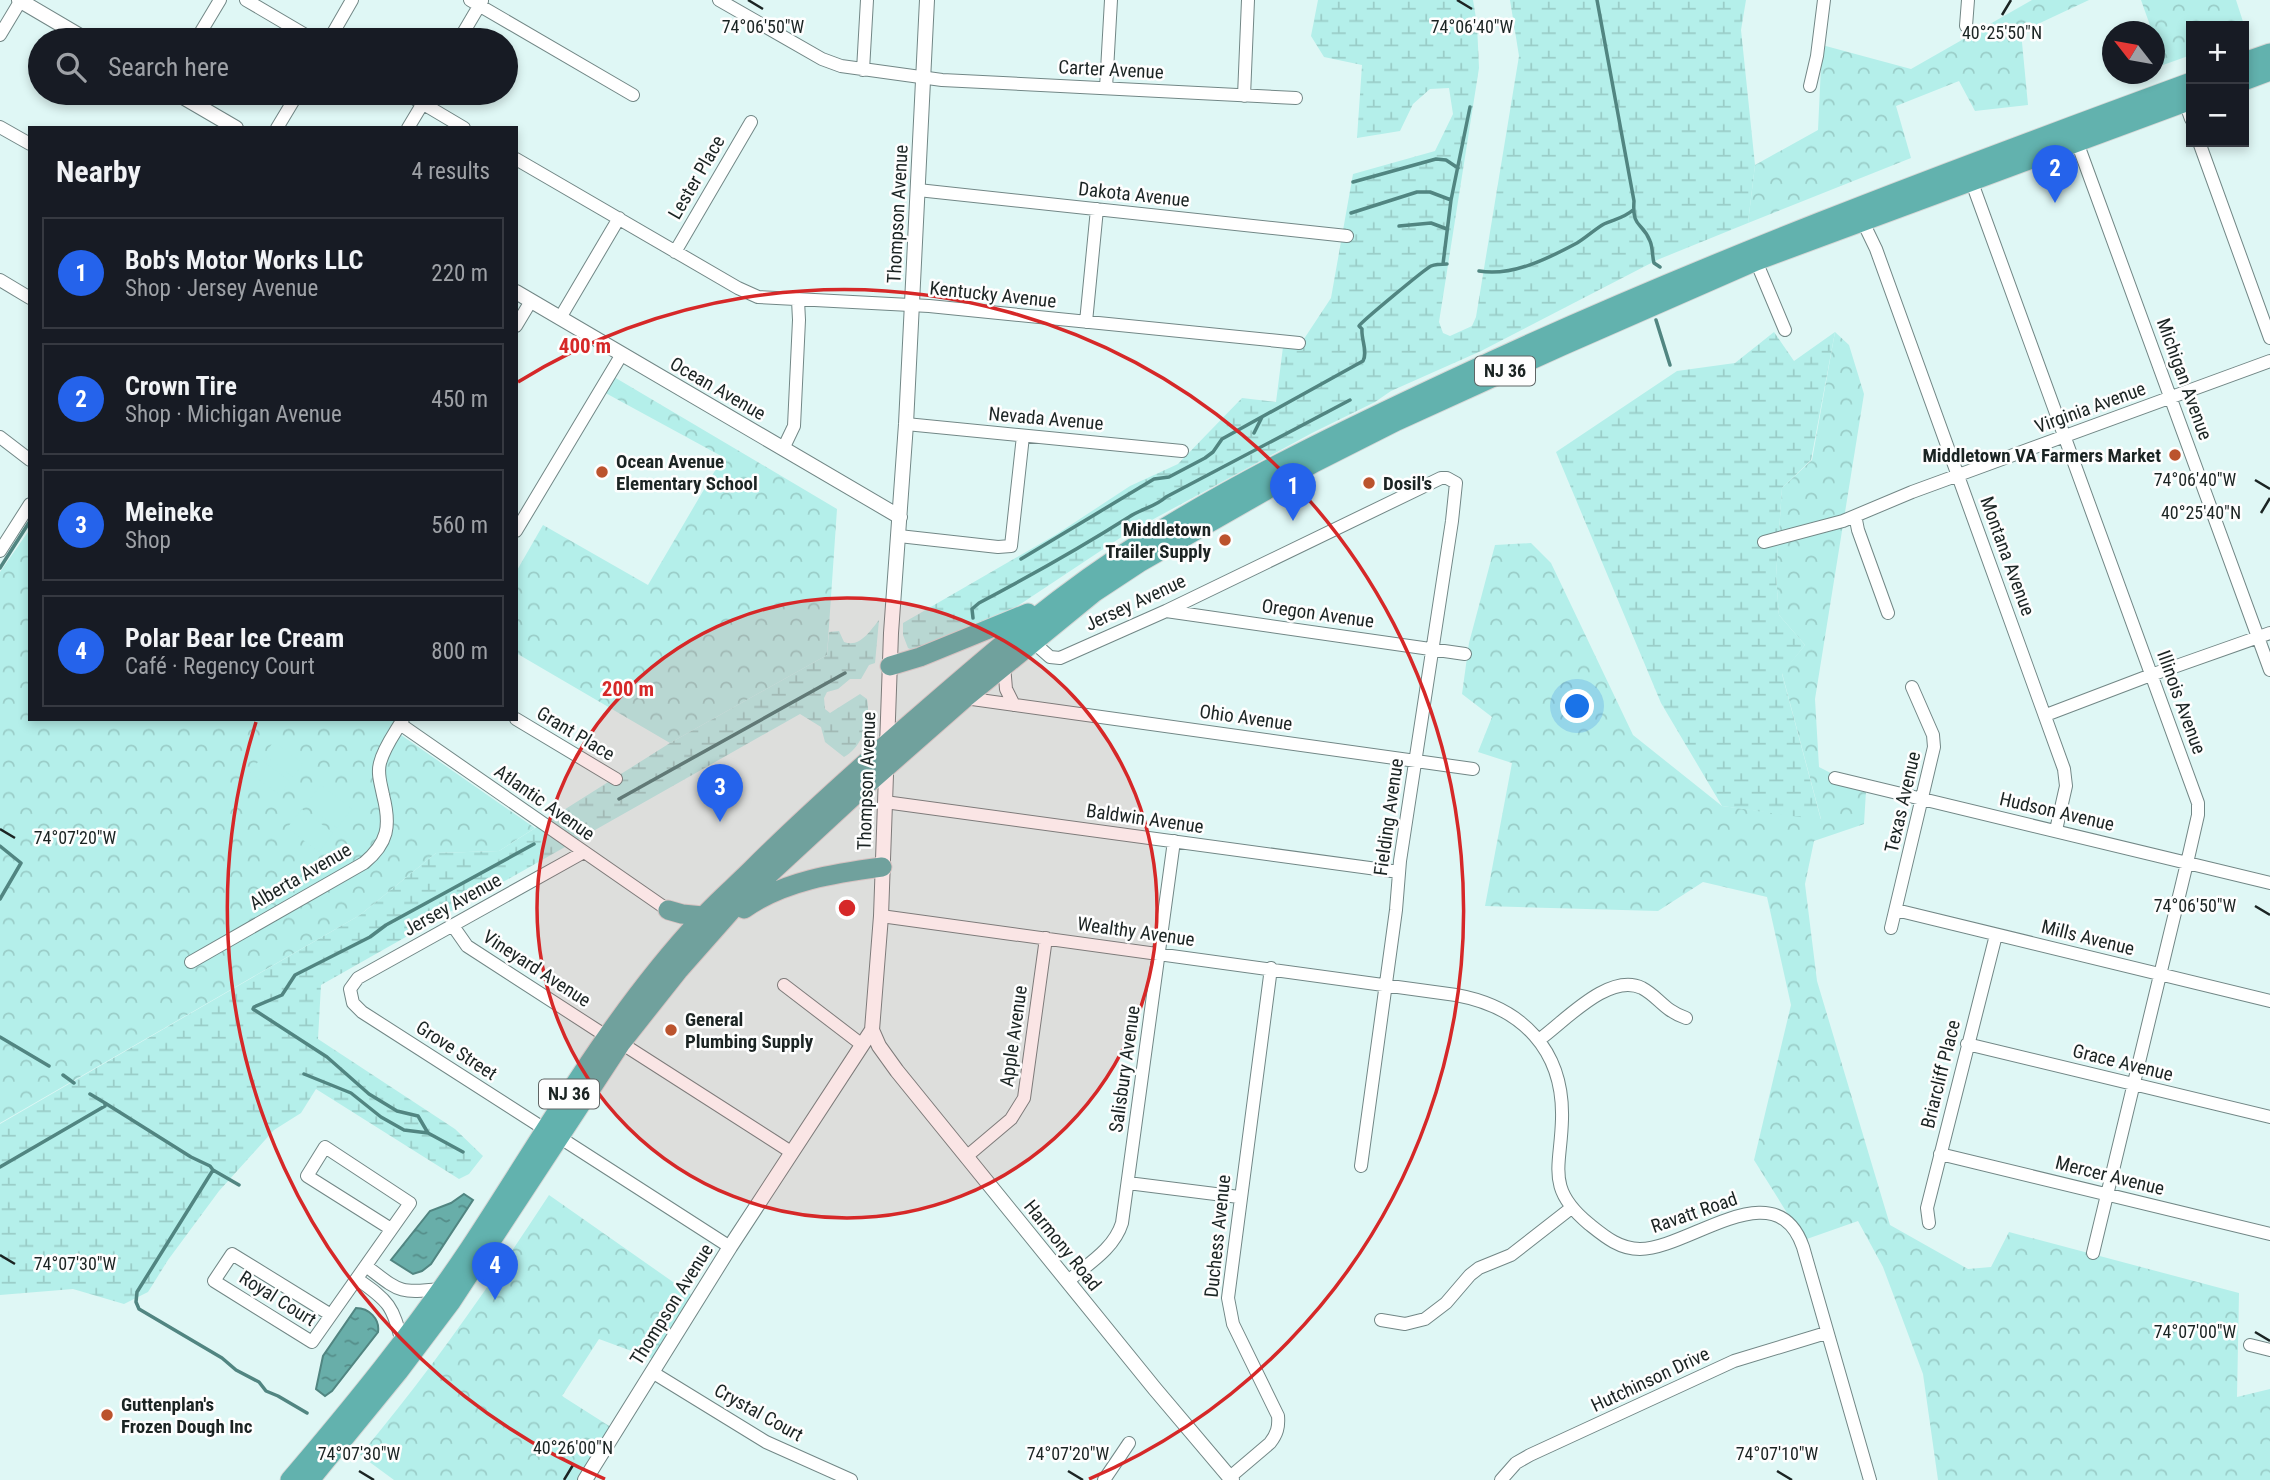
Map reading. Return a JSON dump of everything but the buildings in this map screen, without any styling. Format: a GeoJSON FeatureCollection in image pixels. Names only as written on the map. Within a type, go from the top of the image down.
{"type":"FeatureCollection","features":[{"type":"Feature","properties":{"kind":"highway"},"geometry":{"type":"LineString","coordinates":[[2249,60],[2270,53]]}},
{"type":"Feature","properties":{"kind":"highway"},"geometry":{"type":"LineString","coordinates":[[2249,79],[2270,71]]}},
{"type":"Feature","properties":{"kind":"highway","name":"NJ 36"},"geometry":{"type":"LineString","coordinates":[[614,1040],[678,971],[708,924],[798,823],[979,662],[1054,601],[1145,540],[1226,492],[1378,414],[1538,339],[1780,237],[2186,84]]}},
{"type":"Feature","properties":{"kind":"highway","name":"NJ 36"},"geometry":{"type":"LineString","coordinates":[[310,1480],[391,1382],[451,1302],[553,1133],[680,942],[739,902],[965,698],[1095,592],[1139,563],[1314,463],[1397,421],[1522,364],[1756,261],[1862,220],[2077,142],[2186,108]]}},
{"type":"Feature","properties":{"kind":"highway"},"geometry":{"type":"LineString","coordinates":[[890,666],[994,629],[1054,601]]}},
{"type":"Feature","properties":{"kind":"highway"},"geometry":{"type":"LineString","coordinates":[[668,910],[708,924],[788,886],[854,870],[883,867]]}},
{"type":"Feature","properties":{"kind":"highway"},"geometry":{"type":"LineString","coordinates":[[668,910],[676,923],[680,942]]}},
{"type":"Feature","properties":{"kind":"highway","name":"NJ 36"},"geometry":{"type":"LineString","coordinates":[[290,1480],[402,1343],[553,1133]]}},
{"type":"Feature","properties":{"kind":"street"},"geometry":{"type":"LineString","coordinates":[[0,35],[20,0],[67,28]]}},
{"type":"Feature","properties":{"kind":"street"},"geometry":{"type":"LineString","coordinates":[[203,28],[220,0]]}},
{"type":"Feature","properties":{"kind":"street"},"geometry":{"type":"LineString","coordinates":[[246,0],[294,28]]}},
{"type":"Feature","properties":{"kind":"street"},"geometry":{"type":"LineString","coordinates":[[336,28],[352,0]]}},
{"type":"Feature","properties":{"kind":"street"},"geometry":{"type":"LineString","coordinates":[[719,0],[742,6],[822,60],[863,70],[924,77]]}},
{"type":"Feature","properties":{"kind":"street"},"geometry":{"type":"LineString","coordinates":[[863,70],[867,0]]}},
{"type":"Feature","properties":{"kind":"street","name":"Thompson Avenue"},"geometry":{"type":"LineString","coordinates":[[585,1480],[730,1247],[872,1030],[881,916],[890,666],[906,424],[927,0]]}},
{"type":"Feature","properties":{"kind":"street"},"geometry":{"type":"LineString","coordinates":[[1106,88],[1111,0]]}},
{"type":"Feature","properties":{"kind":"street"},"geometry":{"type":"LineString","coordinates":[[1244,96],[1248,0]]}},
{"type":"Feature","properties":{"kind":"street"},"geometry":{"type":"LineString","coordinates":[[1810,86],[1824,0]]}},
{"type":"Feature","properties":{"kind":"street"},"geometry":{"type":"LineString","coordinates":[[1966,26],[1968,0]]}},
{"type":"Feature","properties":{"kind":"street"},"geometry":{"type":"LineString","coordinates":[[465,28],[478,2],[633,95]]}},
{"type":"Feature","properties":{"kind":"street","name":"Carter Avenue"},"geometry":{"type":"LineString","coordinates":[[924,77],[1296,98]]}},
{"type":"Feature","properties":{"kind":"street"},"geometry":{"type":"LineString","coordinates":[[197,105],[233,126]]}},
{"type":"Feature","properties":{"kind":"street"},"geometry":{"type":"LineString","coordinates":[[278,126],[291,105]]}},
{"type":"Feature","properties":{"kind":"street"},"geometry":{"type":"LineString","coordinates":[[409,126],[422,105]]}},
{"type":"Feature","properties":{"kind":"street"},"geometry":{"type":"LineString","coordinates":[[435,105],[461,126]]}},
{"type":"Feature","properties":{"kind":"street","name":"Lester Place"},"geometry":{"type":"LineString","coordinates":[[675,253],[751,122]]}},
{"type":"Feature","properties":{"kind":"street"},"geometry":{"type":"LineString","coordinates":[[0,127],[28,143]]}},
{"type":"Feature","properties":{"kind":"street","name":"Michigan Avenue"},"geometry":{"type":"LineString","coordinates":[[2077,142],[2171,398],[2264,635],[2270,670]]}},
{"type":"Feature","properties":{"kind":"street"},"geometry":{"type":"LineString","coordinates":[[2201,147],[2270,338]]}},
{"type":"Feature","properties":{"kind":"street","name":"Kentucky Avenue"},"geometry":{"type":"LineString","coordinates":[[518,163],[619,218],[748,294],[758,297],[911,306],[1299,343]]}},
{"type":"Feature","properties":{"kind":"street","name":"Illinois Avenue"},"geometry":{"type":"LineString","coordinates":[[1970,180],[2198,803],[2199,815],[2188,863],[2092,1253]]}},
{"type":"Feature","properties":{"kind":"street","name":"Dakota Avenue"},"geometry":{"type":"LineString","coordinates":[[918,190],[1347,236]]}},
{"type":"Feature","properties":{"kind":"street"},"geometry":{"type":"LineString","coordinates":[[1086,322],[1097,209]]}},
{"type":"Feature","properties":{"kind":"street"},"geometry":{"type":"LineString","coordinates":[[560,318],[619,218]]}},
{"type":"Feature","properties":{"kind":"street","name":"Montana Avenue"},"geometry":{"type":"LineString","coordinates":[[1862,220],[1876,249],[2046,715],[2066,777],[2056,830]]}},
{"type":"Feature","properties":{"kind":"street"},"geometry":{"type":"LineString","coordinates":[[1756,261],[1785,330]]}},
{"type":"Feature","properties":{"kind":"street"},"geometry":{"type":"LineString","coordinates":[[0,280],[28,297]]}},
{"type":"Feature","properties":{"kind":"street","name":"Ocean Avenue"},"geometry":{"type":"LineString","coordinates":[[518,293],[900,517]]}},
{"type":"Feature","properties":{"kind":"street"},"geometry":{"type":"LineString","coordinates":[[783,449],[794,426],[800,320],[798,300]]}},
{"type":"Feature","properties":{"kind":"street"},"geometry":{"type":"LineString","coordinates":[[518,323],[531,301]]}},
{"type":"Feature","properties":{"kind":"street"},"geometry":{"type":"LineString","coordinates":[[518,528],[622,354]]}},
{"type":"Feature","properties":{"kind":"street","name":"Virginia Avenue"},"geometry":{"type":"LineString","coordinates":[[1764,542],[1843,521],[1958,475],[2270,361]]}},
{"type":"Feature","properties":{"kind":"street","name":"Nevada Avenue"},"geometry":{"type":"LineString","coordinates":[[906,424],[1182,450]]}},
{"type":"Feature","properties":{"kind":"street"},"geometry":{"type":"LineString","coordinates":[[899,536],[998,547],[1011,546],[1023,436]]}},
{"type":"Feature","properties":{"kind":"street"},"geometry":{"type":"LineString","coordinates":[[0,437],[28,458]]}},
{"type":"Feature","properties":{"kind":"street","name":"Jersey Avenue"},"geometry":{"type":"LineString","coordinates":[[1032,642],[1050,657],[1060,658],[1166,611],[1429,484],[1447,478]]}},
{"type":"Feature","properties":{"kind":"street","name":"Fielding Avenue"},"geometry":{"type":"LineString","coordinates":[[1361,1166],[1399,872],[1456,491],[1456,484],[1447,478]]}},
{"type":"Feature","properties":{"kind":"street"},"geometry":{"type":"LineString","coordinates":[[0,551],[28,507]]}},
{"type":"Feature","properties":{"kind":"street"},"geometry":{"type":"LineString","coordinates":[[1857,514],[1858,530],[1888,613]]}},
{"type":"Feature","properties":{"kind":"street","name":"Oregon Avenue"},"geometry":{"type":"LineString","coordinates":[[1166,611],[1465,654]]}},
{"type":"Feature","properties":{"kind":"street"},"geometry":{"type":"LineString","coordinates":[[2046,715],[2264,635]]}},
{"type":"Feature","properties":{"kind":"street"},"geometry":{"type":"LineString","coordinates":[[1004,665],[1006,689],[1014,705]]}},
{"type":"Feature","properties":{"kind":"street","name":"Texas Avenue"},"geometry":{"type":"LineString","coordinates":[[1891,928],[1934,747],[1933,735],[1912,687]]}},
{"type":"Feature","properties":{"kind":"street","name":"Ohio Avenue"},"geometry":{"type":"LineString","coordinates":[[965,698],[1473,769]]}},
{"type":"Feature","properties":{"kind":"street","name":"Grant Place"},"geometry":{"type":"LineString","coordinates":[[518,720],[616,779]]}},
{"type":"Feature","properties":{"kind":"street","name":"Atlantic Avenue"},"geometry":{"type":"LineString","coordinates":[[401,721],[668,910]]}},
{"type":"Feature","properties":{"kind":"street","name":"Alberta Avenue"},"geometry":{"type":"LineString","coordinates":[[191,962],[364,863],[379,850],[385,838],[387,823],[379,778],[380,762],[401,721]]}},
{"type":"Feature","properties":{"kind":"street","name":"Hudson Avenue"},"geometry":{"type":"LineString","coordinates":[[1835,778],[2270,883]]}},
{"type":"Feature","properties":{"kind":"street","name":"Baldwin Avenue"},"geometry":{"type":"LineString","coordinates":[[885,802],[1399,872]]}},
{"type":"Feature","properties":{"kind":"street","name":"Salisbury Avenue"},"geometry":{"type":"LineString","coordinates":[[1068,1281],[1114,1240],[1122,1223],[1174,841]]}},
{"type":"Feature","properties":{"kind":"street","name":"Jersey Avenue"},"geometry":{"type":"LineString","coordinates":[[351,998],[350,989],[358,978],[584,852]]}},
{"type":"Feature","properties":{"kind":"street","name":"Mills Avenue"},"geometry":{"type":"LineString","coordinates":[[1896,910],[2270,1000]]}},
{"type":"Feature","properties":{"kind":"street","name":"Wealthy Avenue"},"geometry":{"type":"LineString","coordinates":[[881,916],[1386,985]]}},
{"type":"Feature","properties":{"kind":"street","name":"Vineyard Avenue"},"geometry":{"type":"LineString","coordinates":[[453,926],[467,946],[791,1152]]}},
{"type":"Feature","properties":{"kind":"street","name":"Briarcliff Place"},"geometry":{"type":"LineString","coordinates":[[1929,1223],[1927,1208],[1996,935]]}},
{"type":"Feature","properties":{"kind":"street","name":"Apple Avenue"},"geometry":{"type":"LineString","coordinates":[[966,1157],[1011,1119],[1024,1098],[1046,938]]}},
{"type":"Feature","properties":{"kind":"street","name":"Duchess Avenue"},"geometry":{"type":"LineString","coordinates":[[1231,1479],[1270,1443],[1279,1424],[1278,1416],[1233,1324],[1228,1288],[1271,968]]}},
{"type":"Feature","properties":{"kind":"street"},"geometry":{"type":"LineString","coordinates":[[1540,1039],[1602,991],[1614,985],[1625,984],[1643,989],[1666,1009],[1686,1018]]}},
{"type":"Feature","properties":{"kind":"street"},"geometry":{"type":"LineString","coordinates":[[783,985],[861,1044]]}},
{"type":"Feature","properties":{"kind":"street"},"geometry":{"type":"LineString","coordinates":[[1381,1320],[1405,1324],[1425,1319],[1446,1303],[1479,1268],[1511,1255],[1570,1209],[1559,1185],[1557,1171],[1562,1120],[1560,1088],[1540,1039],[1507,1012],[1482,1000],[1386,985]]}},
{"type":"Feature","properties":{"kind":"street","name":"Grove Street"},"geometry":{"type":"LineString","coordinates":[[351,998],[362,1012],[730,1247]]}},
{"type":"Feature","properties":{"kind":"street","name":"Harmony Road"},"geometry":{"type":"LineString","coordinates":[[872,1030],[887,1058],[966,1157],[1231,1479]]}},
{"type":"Feature","properties":{"kind":"street","name":"Grace Avenue"},"geometry":{"type":"LineString","coordinates":[[1967,1044],[2270,1117]]}},
{"type":"Feature","properties":{"kind":"street","name":"Royal Court"},"geometry":{"type":"LineString","coordinates":[[331,1315],[232,1254],[214,1281],[312,1342],[410,1203],[325,1147],[307,1176],[391,1229]]}},
{"type":"Feature","properties":{"kind":"street","name":"Mercer Avenue"},"geometry":{"type":"LineString","coordinates":[[1940,1154],[2270,1234]]}},
{"type":"Feature","properties":{"kind":"street"},"geometry":{"type":"LineString","coordinates":[[1128,1183],[1239,1197]]}},
{"type":"Feature","properties":{"kind":"street","name":"Ravatt Road"},"geometry":{"type":"LineString","coordinates":[[1570,1209],[1610,1241],[1641,1249],[1662,1245],[1745,1213],[1764,1212],[1774,1215],[1792,1228],[1800,1238],[1870,1480]]}},
{"type":"Feature","properties":{"kind":"street"},"geometry":{"type":"LineString","coordinates":[[366,1266],[396,1289],[411,1292],[440,1289]]}},
{"type":"Feature","properties":{"kind":"street"},"geometry":{"type":"LineString","coordinates":[[357,1279],[382,1296],[395,1315],[402,1343]]}},
{"type":"Feature","properties":{"kind":"street","name":"Hutchinson Drive"},"geometry":{"type":"LineString","coordinates":[[1501,1480],[1517,1463],[1530,1455],[1734,1361],[1826,1332]]}},
{"type":"Feature","properties":{"kind":"street"},"geometry":{"type":"LineString","coordinates":[[2250,1345],[2270,1350]]}},
{"type":"Feature","properties":{"kind":"street","name":"Crystal Court"},"geometry":{"type":"LineString","coordinates":[[652,1372],[766,1442],[851,1480]]}},
{"type":"Feature","properties":{"kind":"street"},"geometry":{"type":"LineString","coordinates":[[1104,1480],[1129,1443]]}},
{"type":"Feature","properties":{"kind":"green space"},"geometry":{"type":"Polygon","coordinates":[[[1318,0],[1473,0],[1479,68],[1439,322],[1443,333],[1450,336],[1472,326],[1476,317],[1519,56],[1510,0],[1746,0],[1741,30],[1755,165],[1748,223],[1657,260],[1481,351],[1391,391],[1126,534],[1007,613],[985,624],[912,650],[908,648],[903,635],[903,623],[1057,534],[1130,486],[1178,464],[1242,398],[1276,402],[1283,347],[1298,348],[1331,298],[1353,174],[1435,151],[1453,114],[1449,88],[1430,89],[1413,104],[1400,131],[1357,138],[1362,65],[1324,57],[1311,36],[1318,0]]]}},
{"type":"Feature","properties":{"kind":"green space"},"geometry":{"type":"Polygon","coordinates":[[[2032,0],[2089,0],[2021,32],[2028,105],[1975,111],[1959,81],[1896,106],[1911,158],[1748,223],[1755,165],[1818,130],[1822,45],[1911,69],[2032,0]]]}},
{"type":"Feature","properties":{"kind":"green space"},"geometry":{"type":"Polygon","coordinates":[[[2141,0],[2236,0],[2243,21],[2186,21],[2186,57],[2165,64],[2165,21],[2148,21],[2141,0]]]}},
{"type":"Feature","properties":{"kind":"green space"},"geometry":{"type":"Polygon","coordinates":[[[1774,332],[1794,361],[1835,332],[1811,460],[1782,488],[1776,576],[1779,615],[1805,645],[1782,674],[1821,820],[1722,806],[1661,703],[1556,452],[1677,371],[1735,363],[1774,332]]]}},
{"type":"Feature","properties":{"kind":"green space"},"geometry":{"type":"Polygon","coordinates":[[[1835,332],[1849,345],[1864,394],[1815,699],[1819,767],[1866,791],[1864,824],[1814,841],[1805,884],[1817,981],[1890,1225],[1968,1269],[1991,1267],[2009,1232],[2239,1293],[2237,1397],[2270,1389],[2270,1480],[1938,1480],[1923,1374],[1883,1267],[1858,1221],[1804,1240],[1754,1160],[1791,1005],[1767,897],[1703,882],[1658,911],[1485,906],[1512,763],[1478,752],[1492,717],[1462,694],[1469,643],[1495,545],[1531,543],[1551,563],[1633,735],[1722,806],[1821,819],[1782,673],[1805,645],[1779,615],[1776,576],[1782,488],[1812,460],[1835,332]]]}},
{"type":"Feature","properties":{"kind":"green space"},"geometry":{"type":"Polygon","coordinates":[[[609,374],[837,509],[827,655],[670,743],[518,654],[518,569],[543,525],[648,585],[723,457],[600,390],[609,374]]]}},
{"type":"Feature","properties":{"kind":"green space"},"geometry":{"type":"Polygon","coordinates":[[[28,532],[28,721],[394,721],[391,728],[535,828],[499,851],[436,853],[360,915],[0,1123],[0,572],[28,532]]]}},
{"type":"Feature","properties":{"kind":"green space"},"geometry":{"type":"Polygon","coordinates":[[[879,620],[875,663],[869,665],[861,679],[850,679],[838,689],[827,692],[824,698],[825,709],[830,713],[860,694],[867,699],[868,715],[861,740],[844,757],[825,742],[821,727],[800,714],[321,985],[318,1039],[455,1129],[483,1156],[469,1174],[459,1179],[316,1089],[301,1113],[274,1130],[219,1191],[148,1292],[124,1304],[73,1289],[0,1295],[0,1124],[360,915],[436,853],[499,851],[670,743],[827,655],[829,632],[839,631],[844,642],[855,643],[879,620]]]}},
{"type":"Feature","properties":{"kind":"green space"},"geometry":{"type":"Polygon","coordinates":[[[274,741],[303,764],[293,777],[264,755],[274,741]]]}},
{"type":"Feature","properties":{"kind":"green space"},"geometry":{"type":"Polygon","coordinates":[[[260,759],[290,781],[280,795],[250,773],[260,759]]]}},
{"type":"Feature","properties":{"kind":"green space"},"geometry":{"type":"Polygon","coordinates":[[[321,785],[352,809],[337,828],[306,804],[321,785]]]}},
{"type":"Feature","properties":{"kind":"green space"},"geometry":{"type":"Polygon","coordinates":[[[302,809],[333,833],[319,852],[287,828],[302,809]]]}},
{"type":"Feature","properties":{"kind":"green space"},"geometry":{"type":"Polygon","coordinates":[[[549,1195],[693,1296],[656,1360],[599,1339],[562,1396],[617,1431],[587,1480],[394,1480],[360,1455],[459,1328],[549,1195]]]}},
{"type":"Feature","properties":{"kind":"water"},"geometry":{"type":"Polygon","coordinates":[[[464,1194],[473,1200],[431,1264],[413,1274],[391,1260],[430,1211],[451,1203],[464,1194]]]}},
{"type":"Feature","properties":{"kind":"water"},"geometry":{"type":"Polygon","coordinates":[[[356,1308],[373,1315],[378,1332],[332,1391],[325,1396],[316,1389],[323,1356],[356,1308]]]}},
{"type":"Feature","properties":{"kind":"waterway"},"geometry":{"type":"LineString","coordinates":[[1597,0],[1636,221],[1650,241],[1654,263],[1660,267]]}},
{"type":"Feature","properties":{"kind":"waterway"},"geometry":{"type":"LineString","coordinates":[[1443,264],[1451,200],[1470,107]]}},
{"type":"Feature","properties":{"kind":"waterway"},"geometry":{"type":"LineString","coordinates":[[1353,182],[1436,159],[1446,160],[1458,168]]}},
{"type":"Feature","properties":{"kind":"waterway"},"geometry":{"type":"LineString","coordinates":[[1351,213],[1417,192],[1430,192],[1451,200]]}},
{"type":"Feature","properties":{"kind":"waterway"},"geometry":{"type":"LineString","coordinates":[[1479,271],[1517,269],[1542,260],[1633,210]]}},
{"type":"Feature","properties":{"kind":"waterway"},"geometry":{"type":"LineString","coordinates":[[1399,226],[1431,223],[1447,229]]}},
{"type":"Feature","properties":{"kind":"waterway"},"geometry":{"type":"LineString","coordinates":[[1021,559],[1154,479],[1169,477],[1205,458],[1222,439],[1363,361],[1365,350],[1362,329],[1359,326],[1426,269],[1433,265],[1447,264]]}},
{"type":"Feature","properties":{"kind":"waterway"},"geometry":{"type":"LineString","coordinates":[[1656,320],[1670,365]]}},
{"type":"Feature","properties":{"kind":"waterway"},"geometry":{"type":"LineString","coordinates":[[973,618],[972,609],[979,603],[1055,562],[1134,514],[1350,400]]}},
{"type":"Feature","properties":{"kind":"waterway"},"geometry":{"type":"LineString","coordinates":[[1254,433],[1262,417]]}},
{"type":"Feature","properties":{"kind":"waterway"},"geometry":{"type":"LineString","coordinates":[[0,568],[28,524]]}},
{"type":"Feature","properties":{"kind":"waterway"},"geometry":{"type":"LineString","coordinates":[[619,799],[845,673]]}},
{"type":"Feature","properties":{"kind":"waterway"},"geometry":{"type":"LineString","coordinates":[[463,1152],[428,1133],[418,1116],[397,1111],[369,1094],[327,1057],[253,1009],[282,995],[295,975],[370,937],[386,925],[534,844]]}},
{"type":"Feature","properties":{"kind":"waterway"},"geometry":{"type":"LineString","coordinates":[[0,846],[21,863],[0,899]]}},
{"type":"Feature","properties":{"kind":"waterway"},"geometry":{"type":"LineString","coordinates":[[0,1037],[49,1066]]}},
{"type":"Feature","properties":{"kind":"waterway"},"geometry":{"type":"LineString","coordinates":[[304,1074],[351,1093],[381,1117],[404,1130],[428,1133]]}},
{"type":"Feature","properties":{"kind":"waterway"},"geometry":{"type":"LineString","coordinates":[[63,1075],[74,1083]]}},
{"type":"Feature","properties":{"kind":"waterway"},"geometry":{"type":"LineString","coordinates":[[0,1167],[105,1106],[105,1103],[90,1094]]}},
{"type":"Feature","properties":{"kind":"waterway"},"geometry":{"type":"LineString","coordinates":[[105,1103],[213,1170],[137,1292],[136,1302],[139,1309],[222,1358],[236,1370],[259,1382],[266,1391],[307,1413]]}},
{"type":"Feature","properties":{"kind":"waterway"},"geometry":{"type":"LineString","coordinates":[[213,1170],[239,1185]]}},
{"type":"Feature","properties":{"kind":"place","name":"Crown Tire"},"geometry":{"type":"Point","coordinates":[2055,203]}},
{"type":"Feature","properties":{"kind":"place","name":"Middletown VA Farmers Market"},"geometry":{"type":"Point","coordinates":[2175,455]}},
{"type":"Feature","properties":{"kind":"place","name":"Ocean Avenue Elementary School"},"geometry":{"type":"Point","coordinates":[602,472]}},
{"type":"Feature","properties":{"kind":"place","name":"Dosil's"},"geometry":{"type":"Point","coordinates":[1369,483]}},
{"type":"Feature","properties":{"kind":"place","name":"Bob's Motor Works LLC"},"geometry":{"type":"Point","coordinates":[1293,521]}},
{"type":"Feature","properties":{"kind":"place","name":"Middletown Trailer Supply"},"geometry":{"type":"Point","coordinates":[1225,540]}},
{"type":"Feature","properties":{"kind":"place","name":"Meineke"},"geometry":{"type":"Point","coordinates":[720,822]}},
{"type":"Feature","properties":{"kind":"place","name":"General Plumbing Supply"},"geometry":{"type":"Point","coordinates":[671,1030]}},
{"type":"Feature","properties":{"kind":"place","name":"Polar Bear Ice Cream"},"geometry":{"type":"Point","coordinates":[495,1300]}},
{"type":"Feature","properties":{"kind":"place","name":"Guttenplan's Frozen Dough Inc"},"geometry":{"type":"Point","coordinates":[107,1415]}}]}
